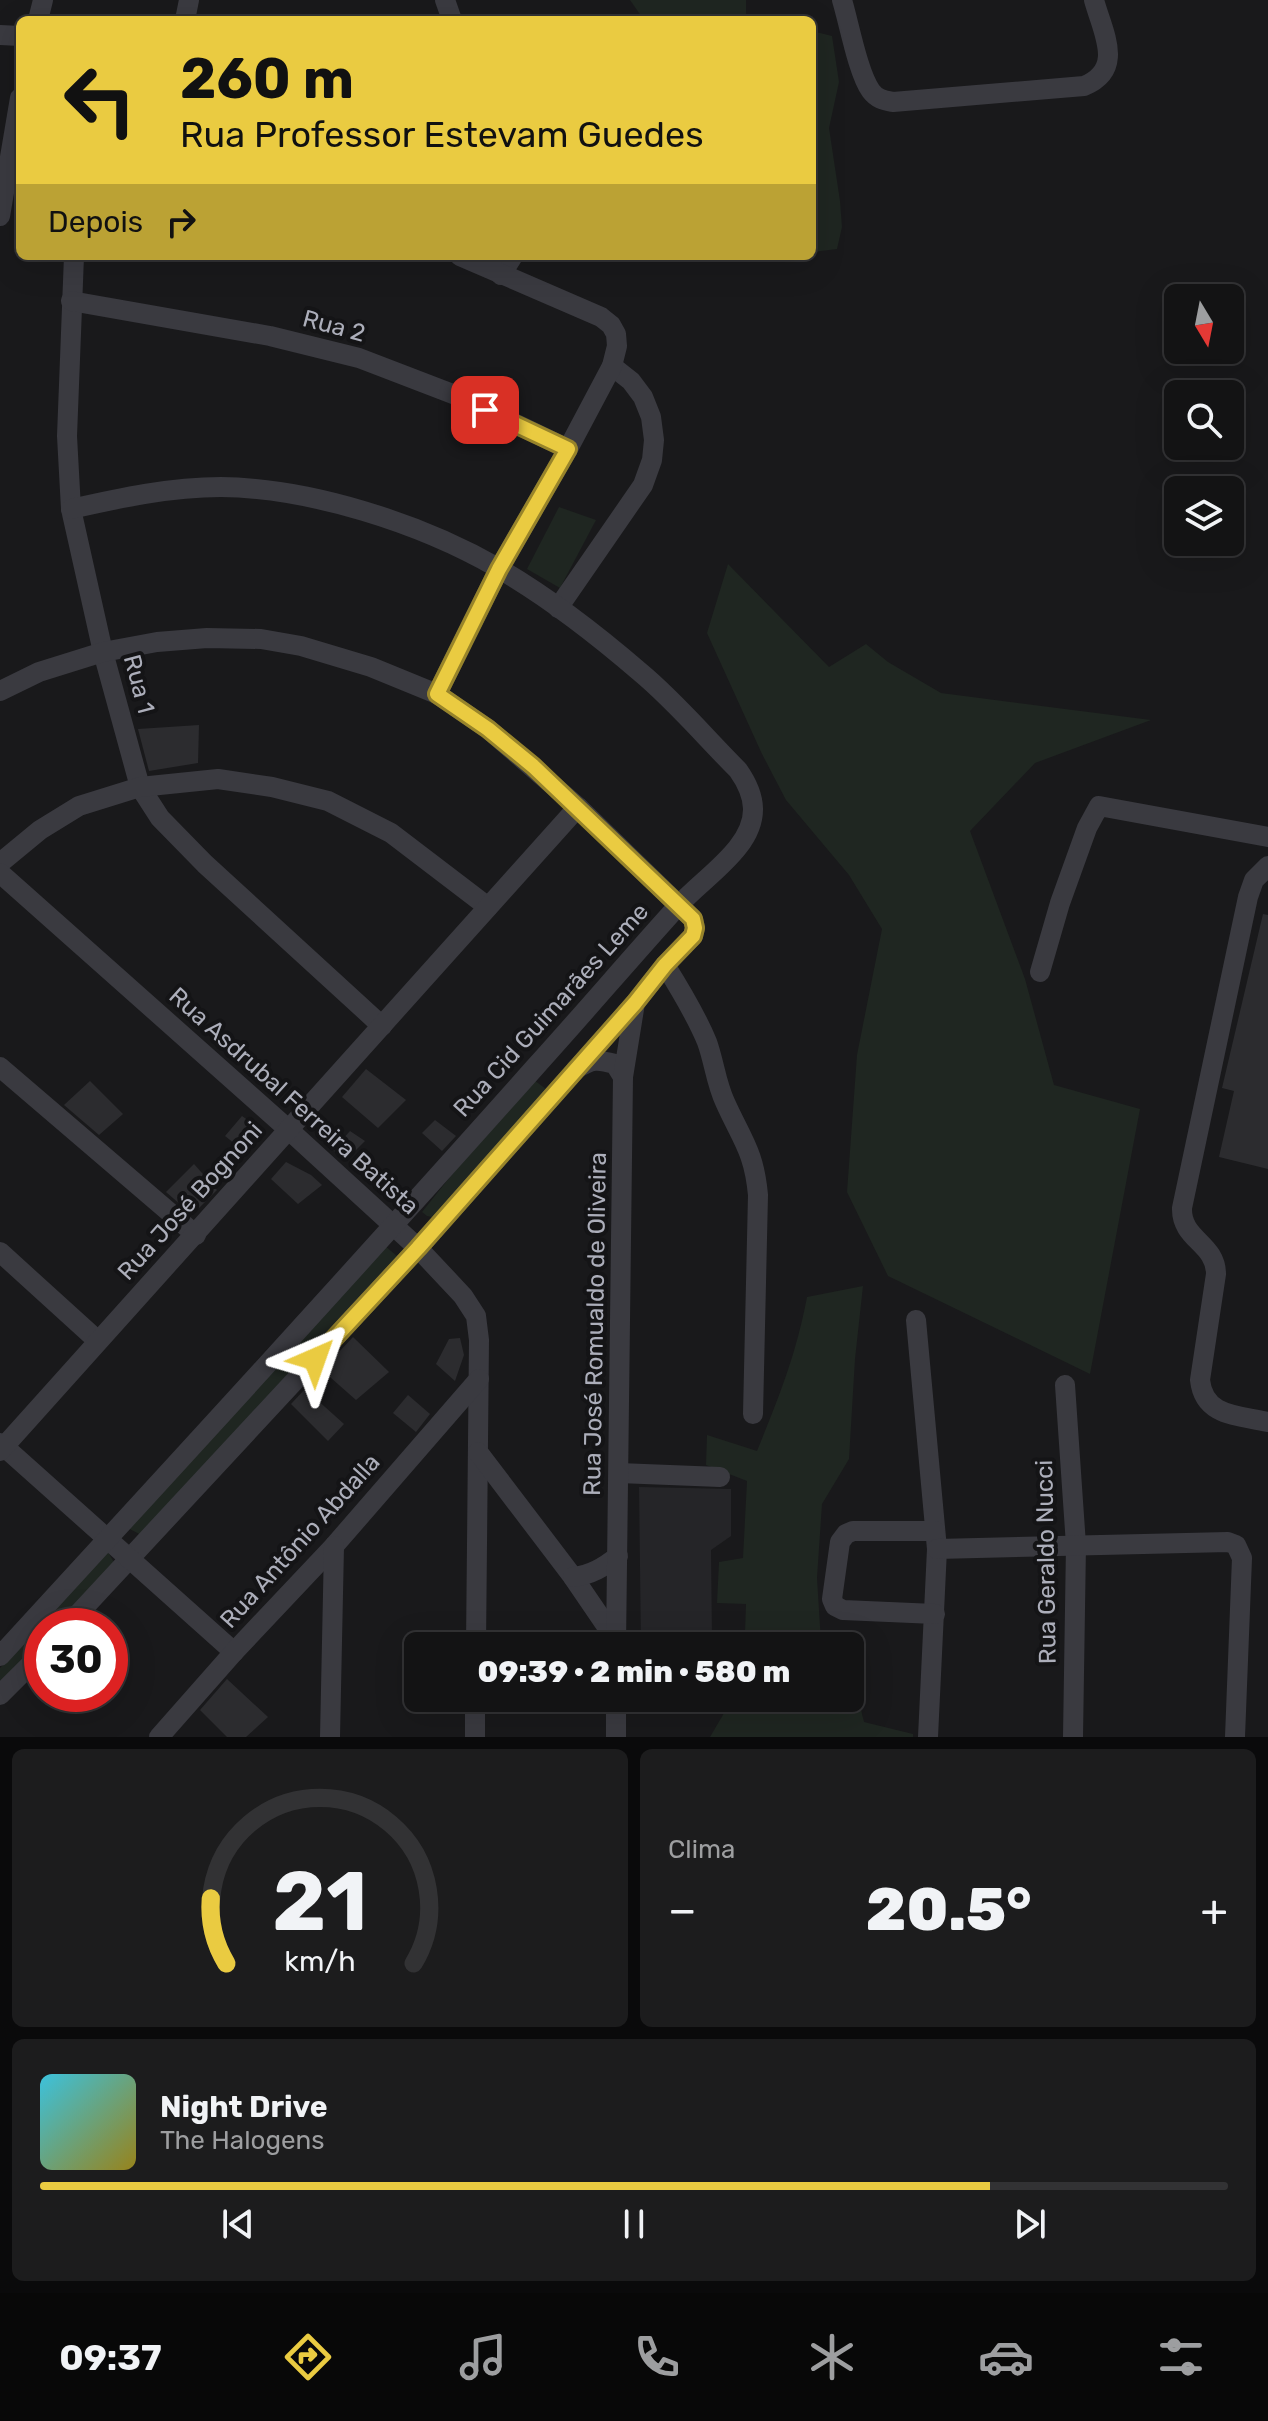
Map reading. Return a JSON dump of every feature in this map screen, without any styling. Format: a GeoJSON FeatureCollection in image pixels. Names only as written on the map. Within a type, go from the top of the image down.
{"type":"FeatureCollection","features":[{"type":"Feature","properties":{"kind":"street"},"geometry":{"type":"LineString","coordinates":[[842,0],[863,75],[870,89],[878,99],[893,102],[1084,86],[1097,80],[1106,71],[1108,57],[1094,0]]}},
{"type":"Feature","properties":{"kind":"street"},"geometry":{"type":"LineString","coordinates":[[0,216],[16,122]]}},
{"type":"Feature","properties":{"kind":"street","name":"Rua 1"},"geometry":{"type":"LineString","coordinates":[[74,260],[67,436],[71,509],[103,652],[140,787],[160,818],[205,864],[382,1026]]}},
{"type":"Feature","properties":{"kind":"street"},"geometry":{"type":"LineString","coordinates":[[437,694],[499,569],[613,363],[617,346],[616,334],[601,317],[469,260]]}},
{"type":"Feature","properties":{"kind":"street"},"geometry":{"type":"LineString","coordinates":[[501,275],[510,260]]}},
{"type":"Feature","properties":{"kind":"street","name":"Rua 2"},"geometry":{"type":"LineString","coordinates":[[71,301],[270,336],[359,358],[458,396],[568,449]]}},
{"type":"Feature","properties":{"kind":"street"},"geometry":{"type":"LineString","coordinates":[[558,608],[643,485],[652,460],[654,440],[651,417],[643,397],[613,363]]}},
{"type":"Feature","properties":{"kind":"street","name":"Rua Cid Guimarães Leme"},"geometry":{"type":"LineString","coordinates":[[0,1656],[394,1226],[679,905],[738,847],[754,811],[749,785],[738,770],[641,673],[558,608],[499,569],[445,541],[346,506],[289,493],[220,487],[142,493],[71,509]]}},
{"type":"Feature","properties":{"kind":"street"},"geometry":{"type":"LineString","coordinates":[[0,691],[39,672],[103,652],[157,642],[207,638],[261,639],[301,646],[371,667],[437,694],[488,729],[578,807],[693,919],[695,928],[693,936],[418,1248],[84,1608]]}},
{"type":"Feature","properties":{"kind":"street"},"geometry":{"type":"LineString","coordinates":[[0,863],[40,830],[79,806],[140,787],[218,779],[272,787],[328,801],[391,833],[488,907]]}},
{"type":"Feature","properties":{"kind":"street"},"geometry":{"type":"LineString","coordinates":[[1040,972],[1081,843],[1099,806],[1268,837]]}},
{"type":"Feature","properties":{"kind":"street","name":"Rua José Bognoni"},"geometry":{"type":"LineString","coordinates":[[1,1447],[196,1235],[578,807]]}},
{"type":"Feature","properties":{"kind":"street"},"geometry":{"type":"LineString","coordinates":[[1268,866],[1254,880],[1248,897],[1182,1219],[1186,1228],[1216,1262],[1201,1392],[1215,1410],[1268,1422]]}},
{"type":"Feature","properties":{"kind":"street","name":"Rua Asdrubal Ferreira Batista"},"geometry":{"type":"LineString","coordinates":[[0,873],[418,1248],[463,1296],[476,1316],[479,1340],[476,1632]]}},
{"type":"Feature","properties":{"kind":"street"},"geometry":{"type":"LineString","coordinates":[[665,965],[685,996],[707,1042],[724,1100],[749,1148],[756,1169],[753,1414]]}},
{"type":"Feature","properties":{"kind":"street","name":"Rua José Romualdo de Oliveira"},"geometry":{"type":"LineString","coordinates":[[616,1632],[623,1077],[635,1003]]}},
{"type":"Feature","properties":{"kind":"street"},"geometry":{"type":"LineString","coordinates":[[574,1070],[592,1060],[604,1061],[615,1064],[623,1077]]}},
{"type":"Feature","properties":{"kind":"street"},"geometry":{"type":"LineString","coordinates":[[0,1067],[196,1235]]}},
{"type":"Feature","properties":{"kind":"street"},"geometry":{"type":"LineString","coordinates":[[0,1252],[98,1341]]}},
{"type":"Feature","properties":{"kind":"street"},"geometry":{"type":"LineString","coordinates":[[916,1320],[936,1540],[928,1737]]}},
{"type":"Feature","properties":{"kind":"street","name":"Rua Antônio Abdalla"},"geometry":{"type":"LineString","coordinates":[[159,1737],[334,1546],[479,1379]]}},
{"type":"Feature","properties":{"kind":"street","name":"Rua Geraldo Nucci"},"geometry":{"type":"LineString","coordinates":[[1065,1385],[1076,1545],[1073,1737]]}},
{"type":"Feature","properties":{"kind":"street"},"geometry":{"type":"LineString","coordinates":[[1,1447],[132,1558],[234,1652]]}},
{"type":"Feature","properties":{"kind":"street"},"geometry":{"type":"LineString","coordinates":[[478,1452],[573,1577],[609,1632]]}},
{"type":"Feature","properties":{"kind":"street"},"geometry":{"type":"LineString","coordinates":[[619,1473],[720,1477]]}},
{"type":"Feature","properties":{"kind":"street"},"geometry":{"type":"LineString","coordinates":[[935,1614],[843,1610],[835,1606],[832,1599],[840,1542],[846,1534],[853,1531],[936,1540],[1076,1545],[1228,1542],[1236,1545],[1242,1558],[1235,1737]]}},
{"type":"Feature","properties":{"kind":"street"},"geometry":{"type":"LineString","coordinates":[[330,1737],[334,1546]]}},
{"type":"Feature","properties":{"kind":"street"},"geometry":{"type":"LineString","coordinates":[[573,1577],[587,1575],[618,1556]]}},
{"type":"Feature","properties":{"kind":"street"},"geometry":{"type":"LineString","coordinates":[[0,1695],[24,1671]]}},
{"type":"Feature","properties":{"kind":"street"},"geometry":{"type":"LineString","coordinates":[[475,1712],[475,1737]]}},
{"type":"Feature","properties":{"kind":"street"},"geometry":{"type":"LineString","coordinates":[[616,1712],[616,1737]]}},
{"type":"Feature","properties":{"kind":"shaded area"},"geometry":{"type":"Polygon","coordinates":[[[630,0],[746,0],[746,16],[641,16],[630,0]]]}},
{"type":"Feature","properties":{"kind":"shaded area"},"geometry":{"type":"Polygon","coordinates":[[[816,32],[832,36],[839,82],[829,128],[842,227],[837,249],[816,252],[816,32]]]}},
{"type":"Feature","properties":{"kind":"shaded area"},"geometry":{"type":"Polygon","coordinates":[[[559,507],[596,520],[560,588],[527,569],[559,507]]]}},
{"type":"Feature","properties":{"kind":"shaded area"},"geometry":{"type":"Polygon","coordinates":[[[728,564],[829,667],[866,644],[888,662],[941,693],[1151,720],[1035,763],[970,831],[1025,979],[1054,1085],[1140,1109],[1090,1374],[888,1276],[847,1192],[857,1055],[882,929],[849,875],[786,800],[707,633],[728,564]]]}},
{"type":"Feature","properties":{"kind":"shaded area"},"geometry":{"type":"Polygon","coordinates":[[[530,1077],[546,1089],[437,1218],[427,1216],[422,1212],[530,1077]]]}},
{"type":"Feature","properties":{"kind":"shaded area"},"geometry":{"type":"Polygon","coordinates":[[[385,1246],[397,1256],[141,1535],[128,1528],[385,1246]]]}},
{"type":"Feature","properties":{"kind":"shaded area"},"geometry":{"type":"Polygon","coordinates":[[[863,1286],[849,1459],[822,1504],[817,1578],[820,1632],[745,1632],[746,1604],[717,1603],[719,1562],[743,1558],[747,1481],[706,1465],[707,1435],[757,1451],[780,1394],[807,1297],[863,1286]]]}},
{"type":"Feature","properties":{"kind":"shaded area"},"geometry":{"type":"Polygon","coordinates":[[[639,1487],[731,1489],[731,1536],[711,1550],[712,1632],[641,1632],[639,1487]]]}},
{"type":"Feature","properties":{"kind":"shaded area"},"geometry":{"type":"Polygon","coordinates":[[[108,1552],[116,1566],[75,1608],[56,1608],[108,1552]]]}},
{"type":"Feature","properties":{"kind":"shaded area"},"geometry":{"type":"Polygon","coordinates":[[[24,1642],[24,1661],[0,1686],[0,1668],[24,1642]]]}},
{"type":"Feature","properties":{"kind":"shaded area"},"geometry":{"type":"Polygon","coordinates":[[[725,1712],[862,1712],[864,1722],[913,1734],[913,1737],[710,1737],[725,1712]]]}},
{"type":"Feature","properties":{"kind":"building"},"geometry":{"type":"Polygon","coordinates":[[[199,725],[198,763],[149,771],[138,729],[199,725]]]}},
{"type":"Feature","properties":{"kind":"building"},"geometry":{"type":"Polygon","coordinates":[[[1263,914],[1268,915],[1268,1169],[1219,1157],[1234,1091],[1222,1088],[1263,914]]]}},
{"type":"Feature","properties":{"kind":"building"},"geometry":{"type":"Polygon","coordinates":[[[366,1069],[406,1100],[378,1128],[342,1097],[366,1069]]]}},
{"type":"Feature","properties":{"kind":"building"},"geometry":{"type":"Polygon","coordinates":[[[90,1081],[123,1114],[99,1135],[64,1105],[90,1081]]]}},
{"type":"Feature","properties":{"kind":"building"},"geometry":{"type":"Polygon","coordinates":[[[242,1116],[259,1128],[257,1139],[245,1152],[225,1136],[242,1116]]]}},
{"type":"Feature","properties":{"kind":"building"},"geometry":{"type":"Polygon","coordinates":[[[435,1120],[456,1136],[442,1151],[422,1133],[435,1120]]]}},
{"type":"Feature","properties":{"kind":"building"},"geometry":{"type":"Polygon","coordinates":[[[350,1131],[365,1141],[345,1161],[333,1150],[350,1131]]]}},
{"type":"Feature","properties":{"kind":"building"},"geometry":{"type":"Polygon","coordinates":[[[286,1162],[311,1175],[322,1185],[298,1204],[271,1179],[286,1162]]]}},
{"type":"Feature","properties":{"kind":"building"},"geometry":{"type":"Polygon","coordinates":[[[194,1164],[217,1190],[195,1212],[189,1212],[166,1192],[194,1164]]]}},
{"type":"Feature","properties":{"kind":"building"},"geometry":{"type":"Polygon","coordinates":[[[353,1337],[389,1372],[356,1400],[322,1370],[353,1337]]]}},
{"type":"Feature","properties":{"kind":"building"},"geometry":{"type":"Polygon","coordinates":[[[460,1338],[464,1355],[455,1381],[436,1364],[449,1339],[460,1338]]]}},
{"type":"Feature","properties":{"kind":"building"},"geometry":{"type":"Polygon","coordinates":[[[305,1389],[344,1424],[328,1441],[291,1404],[305,1389]]]}},
{"type":"Feature","properties":{"kind":"building"},"geometry":{"type":"Polygon","coordinates":[[[408,1395],[430,1414],[416,1432],[393,1413],[408,1395]]]}},
{"type":"Feature","properties":{"kind":"building"},"geometry":{"type":"Polygon","coordinates":[[[402,1642],[404,1642],[404,1685],[402,1642]]]}},
{"type":"Feature","properties":{"kind":"building"},"geometry":{"type":"Polygon","coordinates":[[[227,1679],[268,1717],[246,1737],[227,1737],[200,1710],[227,1679]]]}},
{"type":"Feature","properties":{"kind":"route"},"geometry":{"type":"LineString","coordinates":[[315,1359],[635,1003],[693,936],[695,928],[693,919],[661,886],[533,766],[488,729],[437,694],[499,569],[568,449],[485,410]]}}]}
